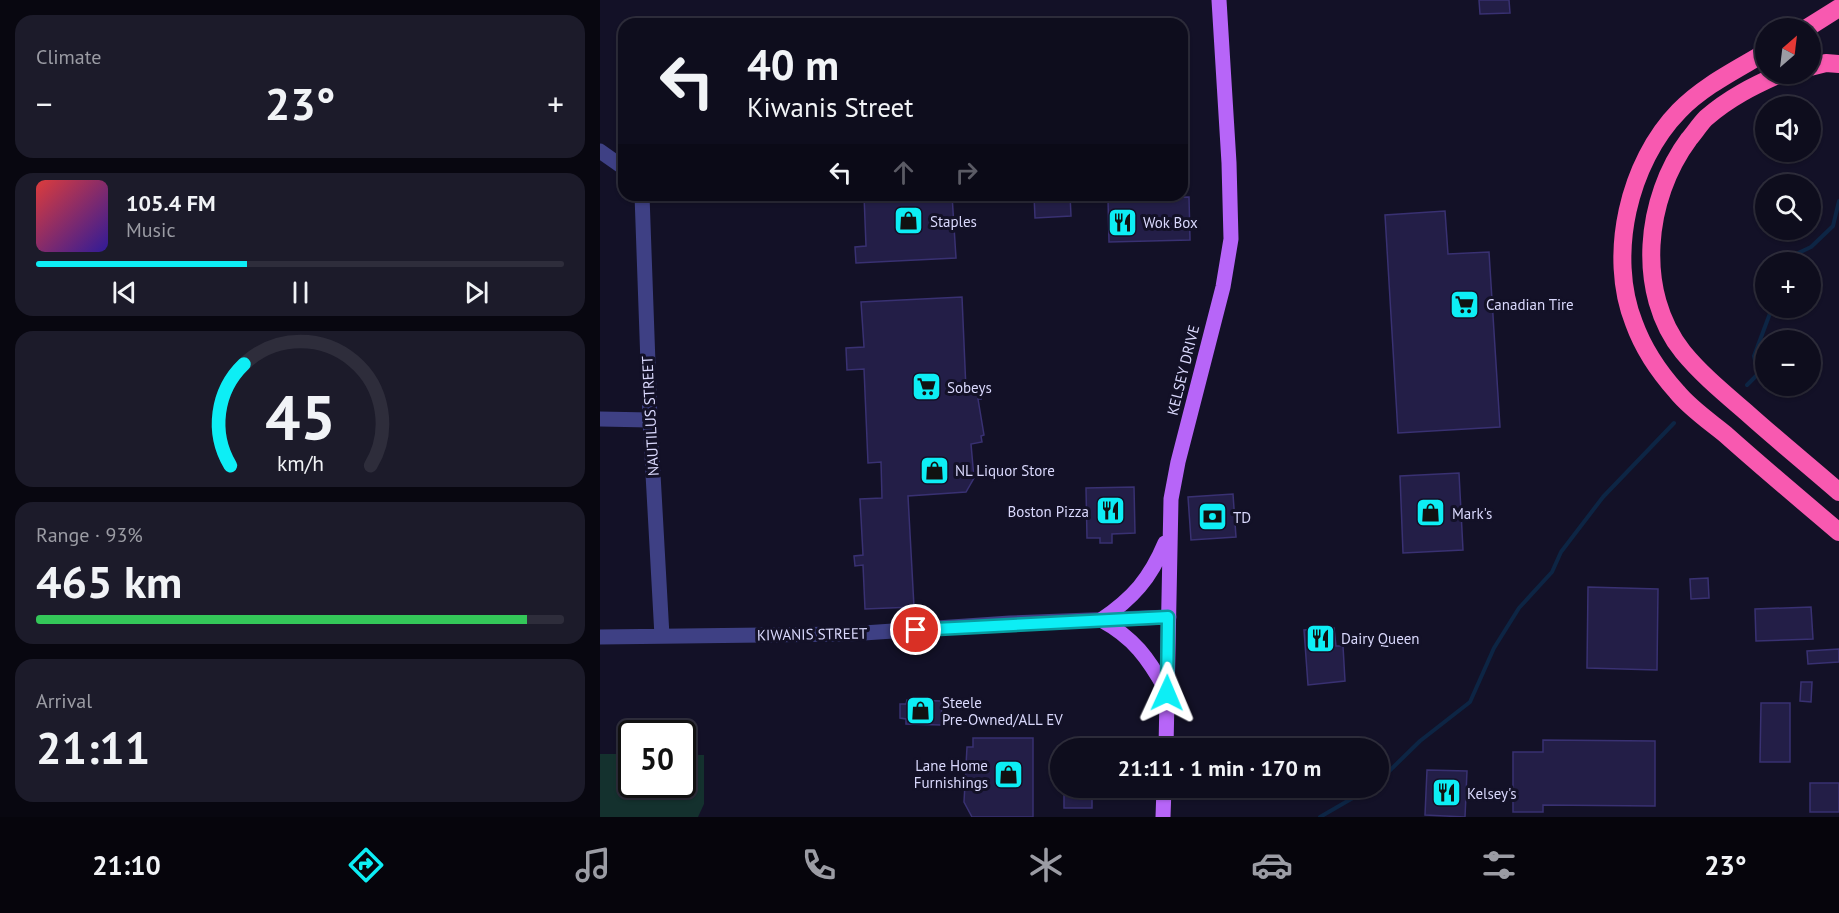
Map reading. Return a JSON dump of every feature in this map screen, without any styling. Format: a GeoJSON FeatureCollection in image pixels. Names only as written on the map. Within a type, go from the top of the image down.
{"type":"FeatureCollection","features":[{"type":"Feature","properties":{"kind":"highway"},"geometry":{"type":"LineString","coordinates":[[1821,19],[1839,8]]}},
{"type":"Feature","properties":{"kind":"highway"},"geometry":{"type":"LineString","coordinates":[[1755,59],[1711,85],[1680,110],[1659,134],[1643,161],[1630,199],[1623,238],[1624,279],[1633,322],[1652,359],[1678,394],[1839,532]]}},
{"type":"Feature","properties":{"kind":"highway"},"geometry":{"type":"LineString","coordinates":[[1821,64],[1839,64]]}},
{"type":"Feature","properties":{"kind":"highway"},"geometry":{"type":"LineString","coordinates":[[1758,84],[1740,92],[1705,119],[1677,156],[1660,195],[1651,236],[1653,276],[1662,315],[1682,350],[1706,377],[1839,492]]}},
{"type":"Feature","properties":{"kind":"main road","name":"KELSEY DRIVE"},"geometry":{"type":"LineString","coordinates":[[1166,738],[1169,534],[1174,481],[1222,287],[1231,239],[1231,192],[1219,0]]}},
{"type":"Feature","properties":{"kind":"main road"},"geometry":{"type":"LineString","coordinates":[[1167,693],[1152,665],[1138,647],[1121,631],[1101,620],[1124,604],[1142,586],[1156,566],[1169,534]]}},
{"type":"Feature","properties":{"kind":"main road"},"geometry":{"type":"LineString","coordinates":[[1163,817],[1164,798]]}},
{"type":"Feature","properties":{"kind":"street"},"geometry":{"type":"LineString","coordinates":[[600,151],[618,164]]}},
{"type":"Feature","properties":{"kind":"street","name":"NAUTILUS STREET"},"geometry":{"type":"LineString","coordinates":[[642,201],[650,420],[662,636]]}},
{"type":"Feature","properties":{"kind":"street"},"geometry":{"type":"LineString","coordinates":[[600,419],[650,420]]}},
{"type":"Feature","properties":{"kind":"street","name":"KIWANIS STREET"},"geometry":{"type":"LineString","coordinates":[[600,637],[849,634],[1010,623],[1168,617]]}},
{"type":"Feature","properties":{"kind":"green space"},"geometry":{"type":"Polygon","coordinates":[[[600,754],[618,754],[618,798],[696,798],[696,755],[704,755],[704,804],[698,817],[600,817],[600,754]]]}},
{"type":"Feature","properties":{"kind":"building"},"geometry":{"type":"Polygon","coordinates":[[[1479,0],[1509,0],[1510,13],[1480,14],[1479,0]]]}},
{"type":"Feature","properties":{"kind":"building"},"geometry":{"type":"Polygon","coordinates":[[[1188,197],[1190,240],[1109,242],[1108,201],[1188,201],[1188,197]]]}},
{"type":"Feature","properties":{"kind":"building","name":"Staples"},"geometry":{"type":"Polygon","coordinates":[[[864,201],[952,201],[956,258],[856,263],[855,247],[866,246],[864,201]]]}},
{"type":"Feature","properties":{"kind":"building"},"geometry":{"type":"Polygon","coordinates":[[[1034,201],[1070,201],[1071,216],[1035,218],[1034,201]]]}},
{"type":"Feature","properties":{"kind":"building"},"geometry":{"type":"Polygon","coordinates":[[[1445,211],[1448,254],[1489,252],[1500,427],[1398,433],[1385,215],[1445,211]]]}},
{"type":"Feature","properties":{"kind":"building"},"geometry":{"type":"Polygon","coordinates":[[[962,297],[966,390],[980,389],[981,399],[978,399],[984,435],[981,436],[982,442],[971,444],[974,478],[966,492],[908,496],[914,607],[865,609],[863,565],[855,566],[854,556],[863,555],[860,499],[882,498],[881,462],[868,463],[864,369],[847,370],[846,348],[864,347],[861,302],[962,297]]]}},
{"type":"Feature","properties":{"kind":"building","name":"Mark's"},"geometry":{"type":"Polygon","coordinates":[[[1459,473],[1463,550],[1403,553],[1400,476],[1459,473]]]}},
{"type":"Feature","properties":{"kind":"building","name":"Boston Pizza"},"geometry":{"type":"Polygon","coordinates":[[[1134,487],[1135,533],[1112,534],[1112,543],[1100,543],[1100,538],[1087,538],[1086,488],[1134,487]]]}},
{"type":"Feature","properties":{"kind":"building","name":"TD"},"geometry":{"type":"Polygon","coordinates":[[[1233,494],[1236,537],[1191,540],[1188,497],[1233,494]]]}},
{"type":"Feature","properties":{"kind":"building"},"geometry":{"type":"Polygon","coordinates":[[[1708,578],[1709,598],[1691,599],[1690,579],[1708,578]]]}},
{"type":"Feature","properties":{"kind":"building"},"geometry":{"type":"Polygon","coordinates":[[[1588,587],[1658,589],[1657,670],[1587,668],[1588,587]]]}},
{"type":"Feature","properties":{"kind":"building"},"geometry":{"type":"Polygon","coordinates":[[[1811,607],[1813,639],[1756,641],[1755,609],[1811,607]]]}},
{"type":"Feature","properties":{"kind":"building"},"geometry":{"type":"Polygon","coordinates":[[[1334,628],[1336,646],[1343,646],[1345,681],[1308,685],[1304,630],[1334,628]]]}},
{"type":"Feature","properties":{"kind":"building"},"geometry":{"type":"Polygon","coordinates":[[[1839,649],[1839,662],[1808,664],[1807,651],[1839,649]]]}},
{"type":"Feature","properties":{"kind":"building"},"geometry":{"type":"Polygon","coordinates":[[[1801,682],[1812,682],[1811,702],[1800,701],[1801,682]]]}},
{"type":"Feature","properties":{"kind":"building","name":"Steele Pre-Owned/ALL EV"},"geometry":{"type":"Polygon","coordinates":[[[907,700],[942,701],[941,725],[906,724],[906,719],[900,718],[900,704],[906,704],[907,700]]]}},
{"type":"Feature","properties":{"kind":"building"},"geometry":{"type":"Polygon","coordinates":[[[1761,703],[1790,703],[1790,762],[1760,762],[1761,703]]]}},
{"type":"Feature","properties":{"kind":"building"},"geometry":{"type":"Polygon","coordinates":[[[973,738],[1033,738],[1033,817],[972,817],[964,802],[967,747],[973,747],[973,738]]]}},
{"type":"Feature","properties":{"kind":"building"},"geometry":{"type":"Polygon","coordinates":[[[1543,740],[1655,741],[1655,806],[1543,805],[1543,812],[1513,812],[1513,752],[1543,752],[1543,740]]]}},
{"type":"Feature","properties":{"kind":"building","name":"Kelsey's"},"geometry":{"type":"Polygon","coordinates":[[[1427,770],[1467,771],[1465,817],[1425,815],[1427,770]]]}},
{"type":"Feature","properties":{"kind":"building"},"geometry":{"type":"Polygon","coordinates":[[[1810,783],[1839,783],[1839,812],[1810,812],[1810,783]]]}},
{"type":"Feature","properties":{"kind":"building"},"geometry":{"type":"Polygon","coordinates":[[[1064,798],[1092,798],[1092,808],[1064,808],[1064,798]]]}},
{"type":"Feature","properties":{"kind":"waterway"},"geometry":{"type":"LineString","coordinates":[[1800,252],[1811,247],[1833,226],[1839,201]]}},
{"type":"Feature","properties":{"kind":"waterway"},"geometry":{"type":"LineString","coordinates":[[1747,385],[1758,374],[1754,356],[1768,318]]}},
{"type":"Feature","properties":{"kind":"waterway"},"geometry":{"type":"LineString","coordinates":[[1389,771],[1420,741],[1470,702],[1494,648],[1519,608],[1552,572],[1561,552],[1603,497],[1674,423]]}},
{"type":"Feature","properties":{"kind":"waterway"},"geometry":{"type":"LineString","coordinates":[[1320,817],[1353,798]]}},
{"type":"Feature","properties":{"kind":"place","name":"Staples"},"geometry":{"type":"Point","coordinates":[909,221]}},
{"type":"Feature","properties":{"kind":"place","name":"Wok Box"},"geometry":{"type":"Point","coordinates":[1122,222]}},
{"type":"Feature","properties":{"kind":"place","name":"Canadian Tire"},"geometry":{"type":"Point","coordinates":[1465,304]}},
{"type":"Feature","properties":{"kind":"place","name":"Sobeys"},"geometry":{"type":"Point","coordinates":[926,387]}},
{"type":"Feature","properties":{"kind":"place","name":"NL Liquor Store"},"geometry":{"type":"Point","coordinates":[934,470]}},
{"type":"Feature","properties":{"kind":"place","name":"Boston Pizza"},"geometry":{"type":"Point","coordinates":[1110,511]}},
{"type":"Feature","properties":{"kind":"place","name":"Mark's"},"geometry":{"type":"Point","coordinates":[1431,513]}},
{"type":"Feature","properties":{"kind":"place","name":"TD"},"geometry":{"type":"Point","coordinates":[1212,517]}},
{"type":"Feature","properties":{"kind":"place","name":"Dairy Queen"},"geometry":{"type":"Point","coordinates":[1320,638]}},
{"type":"Feature","properties":{"kind":"place","name":"Steele Pre-Owned/ALL EV"},"geometry":{"type":"Point","coordinates":[921,711]}},
{"type":"Feature","properties":{"kind":"place","name":"Lane Home Furnishings"},"geometry":{"type":"Point","coordinates":[1009,774]}},
{"type":"Feature","properties":{"kind":"place","name":"Kelsey's"},"geometry":{"type":"Point","coordinates":[1446,793]}},
{"type":"Feature","properties":{"kind":"route"},"geometry":{"type":"LineString","coordinates":[[916,630],[1010,623],[1168,617],[1167,693]]}}]}
